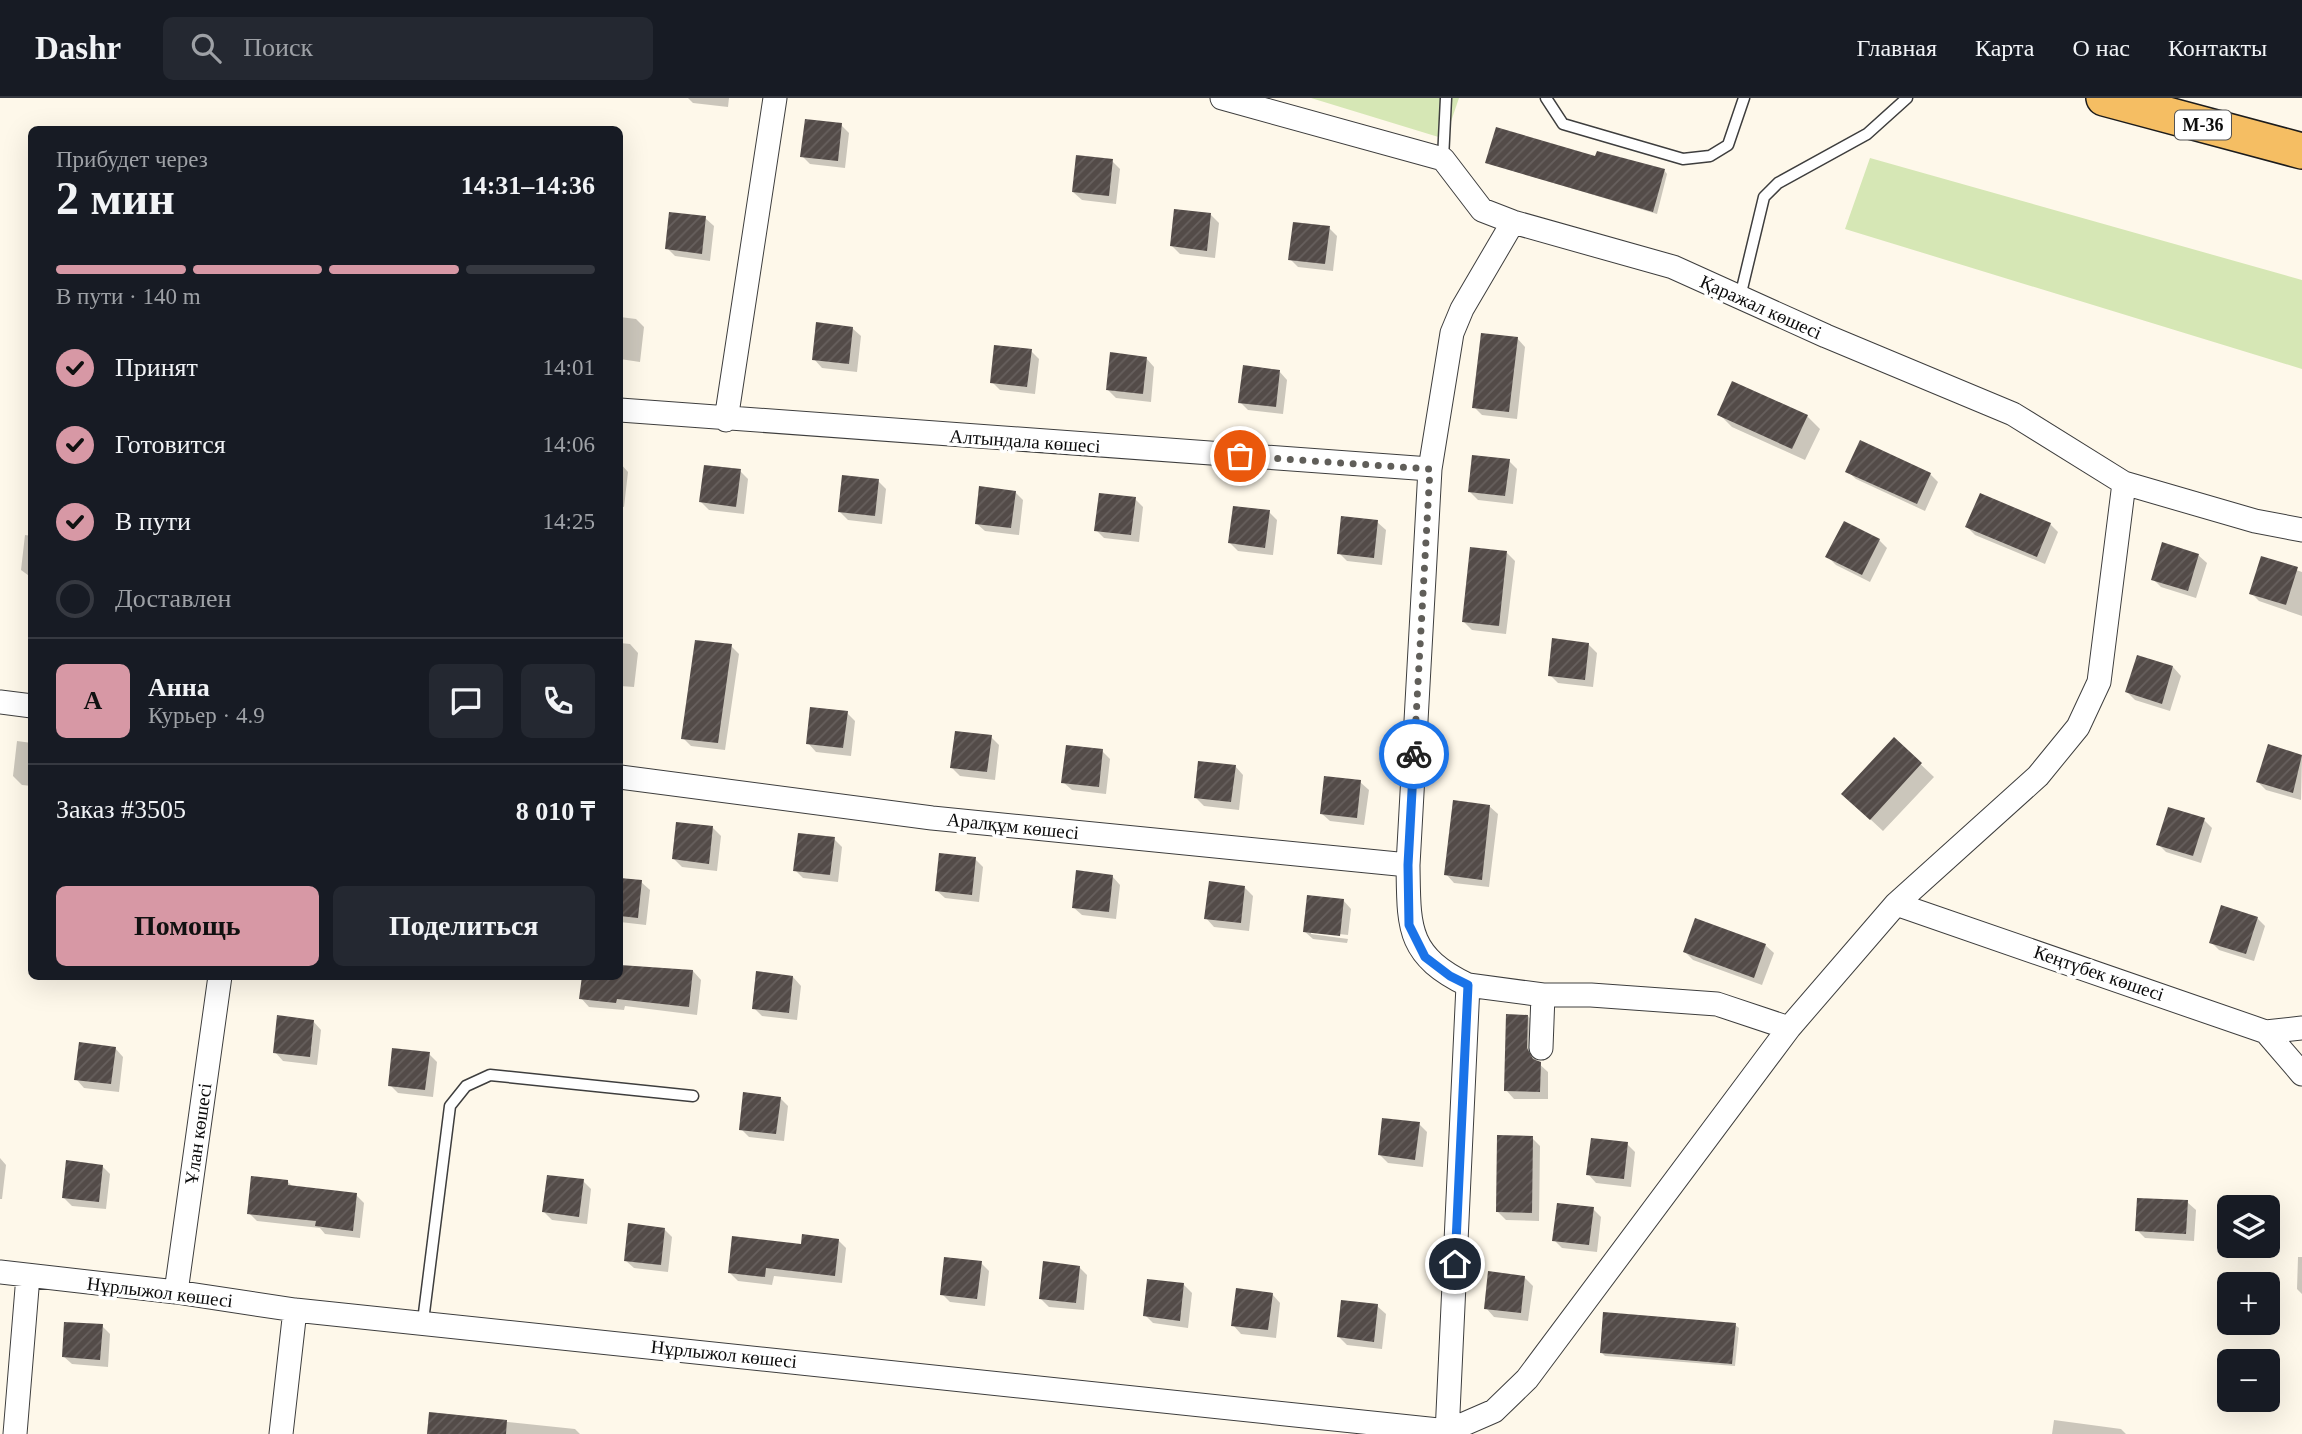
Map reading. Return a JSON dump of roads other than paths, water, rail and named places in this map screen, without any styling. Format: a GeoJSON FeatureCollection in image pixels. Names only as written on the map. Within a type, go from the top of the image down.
{"type":"FeatureCollection","features":[{"type":"Feature","properties":{"kind":"main road","name":"M-36"},"geometry":{"type":"LineString","coordinates":[[2104,98],[2302,151]]}},
{"type":"Feature","properties":{"kind":"street"},"geometry":{"type":"LineString","coordinates":[[726,420],[775,98]]}},
{"type":"Feature","properties":{"kind":"street"},"geometry":{"type":"LineString","coordinates":[[1222,98],[1443,159]]}},
{"type":"Feature","properties":{"kind":"street","name":"Қаражал көшесі"},"geometry":{"type":"LineString","coordinates":[[1443,159],[1482,209],[1513,222],[1673,267],[2013,414],[2124,483],[2255,521],[2302,530]]}},
{"type":"Feature","properties":{"kind":"street"},"geometry":{"type":"LineString","coordinates":[[1513,222],[1462,309],[1452,333],[1430,469],[1408,865],[1409,925],[1425,957],[1450,976],[1468,985],[1543,995],[1591,995],[1717,1004],[1789,1028]]}},
{"type":"Feature","properties":{"kind":"street","name":"Алтындала көшесі"},"geometry":{"type":"LineString","coordinates":[[623,410],[726,420],[1430,469]]}},
{"type":"Feature","properties":{"kind":"street"},"geometry":{"type":"LineString","coordinates":[[1468,985],[1448,1433],[1493,1422],[1789,1028],[1896,904],[2038,776],[2078,727],[2099,682],[2124,483]]}},
{"type":"Feature","properties":{"kind":"street"},"geometry":{"type":"LineString","coordinates":[[0,702],[28,706]]}},
{"type":"Feature","properties":{"kind":"street","name":"Аралқұм көшесі"},"geometry":{"type":"LineString","coordinates":[[623,777],[933,818],[1408,865]]}},
{"type":"Feature","properties":{"kind":"street","name":"Кеңтүбек көшесі"},"geometry":{"type":"LineString","coordinates":[[1896,904],[2266,1032],[2302,1028]]}},
{"type":"Feature","properties":{"kind":"street","name":"Ұлан көшесі"},"geometry":{"type":"LineString","coordinates":[[176,1292],[219,980]]}},
{"type":"Feature","properties":{"kind":"street"},"geometry":{"type":"LineString","coordinates":[[1541,1048],[1543,995]]}},
{"type":"Feature","properties":{"kind":"street"},"geometry":{"type":"LineString","coordinates":[[2266,1032],[2302,1074]]}},
{"type":"Feature","properties":{"kind":"street","name":"Нұрлыжол көшесі"},"geometry":{"type":"LineString","coordinates":[[0,1272],[176,1292],[295,1310],[423,1321],[1448,1433]]}},
{"type":"Feature","properties":{"kind":"street"},"geometry":{"type":"LineString","coordinates":[[15,1434],[28,1276]]}},
{"type":"Feature","properties":{"kind":"street"},"geometry":{"type":"LineString","coordinates":[[281,1434],[295,1310]]}},
{"type":"Feature","properties":{"kind":"lane"},"geometry":{"type":"LineString","coordinates":[[1443,159],[1446,98]]}},
{"type":"Feature","properties":{"kind":"lane"},"geometry":{"type":"LineString","coordinates":[[1546,98],[1563,124],[1683,159],[1710,156],[1728,145],[1744,98]]}},
{"type":"Feature","properties":{"kind":"lane"},"geometry":{"type":"LineString","coordinates":[[1740,298],[1764,197],[1778,183],[1867,134],[1908,98]]}},
{"type":"Feature","properties":{"kind":"lane"},"geometry":{"type":"LineString","coordinates":[[423,1321],[450,1106],[466,1086],[490,1075],[693,1096]]}}]}
